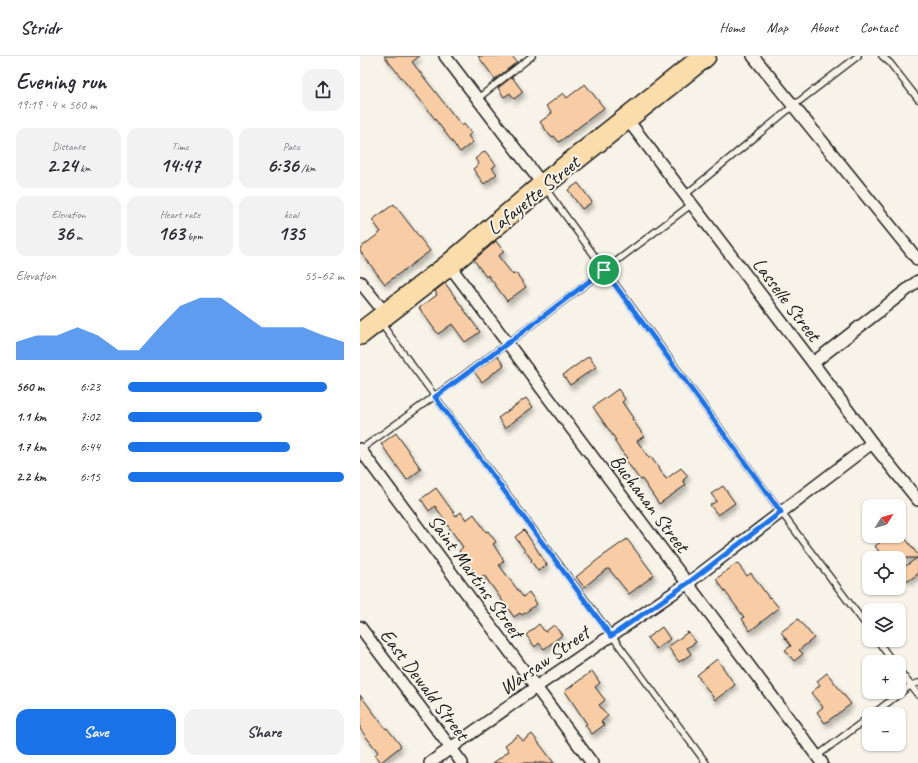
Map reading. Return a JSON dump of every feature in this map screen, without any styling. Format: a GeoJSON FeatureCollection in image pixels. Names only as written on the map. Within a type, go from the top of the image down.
{"type":"FeatureCollection","features":[{"type":"Feature","properties":{"kind":"highway","name":"Lafayette Street"},"geometry":{"type":"LineString","coordinates":[[360,334],[381,316],[449,265],[543,186],[627,119],[696,59]]}},
{"type":"Feature","properties":{"kind":"street"},"geometry":{"type":"LineString","coordinates":[[445,56],[543,186]]}},
{"type":"Feature","properties":{"kind":"street"},"geometry":{"type":"LineString","coordinates":[[753,56],[918,260]]}},
{"type":"Feature","properties":{"kind":"street","name":"Lasselle Street"},"geometry":{"type":"LineString","coordinates":[[627,119],[872,443],[918,500]]}},
{"type":"Feature","properties":{"kind":"street","name":"Buchanan Street"},"geometry":{"type":"LineString","coordinates":[[449,265],[820,759]]}},
{"type":"Feature","properties":{"kind":"street"},"geometry":{"type":"LineString","coordinates":[[813,363],[918,280]]}},
{"type":"Feature","properties":{"kind":"street"},"geometry":{"type":"LineString","coordinates":[[360,282],[381,316]]}},
{"type":"Feature","properties":{"kind":"street","name":"Warsaw Street"},"geometry":{"type":"LineString","coordinates":[[430,763],[536,687],[688,583],[872,443]]}},
{"type":"Feature","properties":{"kind":"street","name":"Saint Martins Street"},"geometry":{"type":"LineString","coordinates":[[360,450],[592,763]]}},
{"type":"Feature","properties":{"kind":"street","name":"East Dewald Street"},"geometry":{"type":"LineString","coordinates":[[360,627],[462,763]]}},
{"type":"Feature","properties":{"kind":"lane"},"geometry":{"type":"LineString","coordinates":[[477,99],[532,56]]}},
{"type":"Feature","properties":{"kind":"lane"},"geometry":{"type":"LineString","coordinates":[[685,195],[793,106],[858,56]]}},
{"type":"Feature","properties":{"kind":"lane"},"geometry":{"type":"LineString","coordinates":[[882,56],[918,99]]}},
{"type":"Feature","properties":{"kind":"lane"},"geometry":{"type":"LineString","coordinates":[[543,186],[781,512],[862,620]]}},
{"type":"Feature","properties":{"kind":"lane"},"geometry":{"type":"LineString","coordinates":[[360,450],[508,343],[692,204]]}},
{"type":"Feature","properties":{"kind":"lane"},"geometry":{"type":"LineString","coordinates":[[381,316],[435,397],[706,763]]}},
{"type":"Feature","properties":{"kind":"lane"},"geometry":{"type":"LineString","coordinates":[[906,679],[918,695]]}},
{"type":"Feature","properties":{"kind":"lane"},"geometry":{"type":"LineString","coordinates":[[881,707],[911,685],[918,683]]}},
{"type":"Feature","properties":{"kind":"lane"},"geometry":{"type":"LineString","coordinates":[[820,759],[862,723]]}},
{"type":"Feature","properties":{"kind":"building"},"geometry":{"type":"Polygon","coordinates":[[[384,56],[420,56],[412,62],[462,126],[464,124],[471,133],[468,136],[473,142],[460,152],[422,102],[384,56]]]}},
{"type":"Feature","properties":{"kind":"building"},"geometry":{"type":"Polygon","coordinates":[[[478,56],[512,56],[517,62],[495,79],[478,56]]]}},
{"type":"Feature","properties":{"kind":"building"},"geometry":{"type":"Polygon","coordinates":[[[512,77],[523,92],[514,99],[510,93],[504,97],[498,88],[512,77]]]}},
{"type":"Feature","properties":{"kind":"building"},"geometry":{"type":"Polygon","coordinates":[[[585,84],[604,108],[559,142],[554,136],[551,137],[540,122],[552,113],[546,106],[563,93],[567,98],[585,84]]]}},
{"type":"Feature","properties":{"kind":"building"},"geometry":{"type":"Polygon","coordinates":[[[485,151],[496,165],[492,168],[497,174],[484,184],[473,169],[479,164],[475,159],[485,151]]]}},
{"type":"Feature","properties":{"kind":"building"},"geometry":{"type":"Polygon","coordinates":[[[578,183],[592,202],[582,209],[568,190],[578,183]]]}},
{"type":"Feature","properties":{"kind":"building"},"geometry":{"type":"Polygon","coordinates":[[[394,204],[430,251],[385,284],[360,251],[360,248],[381,232],[372,220],[394,204]]]}},
{"type":"Feature","properties":{"kind":"building"},"geometry":{"type":"Polygon","coordinates":[[[496,241],[504,252],[498,256],[513,275],[516,273],[526,287],[507,301],[488,275],[486,277],[474,260],[496,241]]]}},
{"type":"Feature","properties":{"kind":"building"},"geometry":{"type":"Polygon","coordinates":[[[445,283],[480,332],[465,342],[452,324],[438,334],[419,308],[437,295],[435,291],[445,283]]]}},
{"type":"Feature","properties":{"kind":"building"},"geometry":{"type":"Polygon","coordinates":[[[497,356],[504,365],[482,382],[474,372],[497,356]]]}},
{"type":"Feature","properties":{"kind":"building"},"geometry":{"type":"Polygon","coordinates":[[[589,356],[596,367],[570,385],[563,375],[589,356]]]}},
{"type":"Feature","properties":{"kind":"building"},"geometry":{"type":"Polygon","coordinates":[[[618,389],[625,399],[622,402],[644,436],[637,441],[649,458],[651,457],[666,479],[681,468],[688,476],[683,480],[686,485],[659,504],[642,479],[640,480],[625,459],[627,458],[614,441],[616,440],[593,407],[618,389]]]}},
{"type":"Feature","properties":{"kind":"building"},"geometry":{"type":"Polygon","coordinates":[[[526,398],[533,407],[505,428],[498,418],[526,398]]]}},
{"type":"Feature","properties":{"kind":"building"},"geometry":{"type":"Polygon","coordinates":[[[396,433],[421,469],[407,480],[381,444],[396,433]]]}},
{"type":"Feature","properties":{"kind":"building"},"geometry":{"type":"Polygon","coordinates":[[[723,486],[735,503],[718,515],[710,505],[717,501],[711,494],[723,486]]]}},
{"type":"Feature","properties":{"kind":"building"},"geometry":{"type":"Polygon","coordinates":[[[436,488],[456,516],[461,512],[466,520],[474,514],[486,532],[488,531],[496,542],[493,544],[504,561],[499,565],[523,597],[529,592],[537,604],[522,615],[520,613],[514,617],[484,575],[479,579],[459,551],[463,547],[435,506],[429,511],[421,499],[436,488]]]}},
{"type":"Feature","properties":{"kind":"building"},"geometry":{"type":"Polygon","coordinates":[[[524,530],[547,565],[538,571],[515,537],[524,530]]]}},
{"type":"Feature","properties":{"kind":"building"},"geometry":{"type":"Polygon","coordinates":[[[627,539],[654,575],[629,594],[609,569],[584,587],[576,577],[627,539]]]}},
{"type":"Feature","properties":{"kind":"building"},"geometry":{"type":"Polygon","coordinates":[[[906,539],[918,555],[918,574],[908,581],[906,578],[906,566],[917,558],[906,558],[906,551],[879,551],[875,546],[879,543],[906,543],[906,539]]]}},
{"type":"Feature","properties":{"kind":"building"},"geometry":{"type":"Polygon","coordinates":[[[737,563],[747,576],[751,573],[769,598],[770,597],[779,608],[750,631],[742,619],[744,617],[716,579],[737,563]]]}},
{"type":"Feature","properties":{"kind":"building"},"geometry":{"type":"Polygon","coordinates":[[[798,619],[814,638],[799,650],[803,654],[794,661],[785,650],[791,646],[781,632],[798,619]]]}},
{"type":"Feature","properties":{"kind":"building"},"geometry":{"type":"Polygon","coordinates":[[[539,624],[545,632],[554,625],[562,635],[544,649],[539,643],[535,647],[526,635],[539,624]]]}},
{"type":"Feature","properties":{"kind":"building"},"geometry":{"type":"Polygon","coordinates":[[[662,627],[670,639],[656,649],[647,638],[662,627]]]}},
{"type":"Feature","properties":{"kind":"building"},"geometry":{"type":"Polygon","coordinates":[[[688,632],[696,642],[687,648],[691,654],[679,662],[668,647],[688,632]]]}},
{"type":"Feature","properties":{"kind":"building"},"geometry":{"type":"Polygon","coordinates":[[[717,659],[735,685],[715,700],[697,675],[717,659]]]}},
{"type":"Feature","properties":{"kind":"building"},"geometry":{"type":"Polygon","coordinates":[[[592,671],[600,683],[595,687],[605,700],[599,705],[608,716],[601,722],[604,725],[592,734],[565,691],[592,671]]]}},
{"type":"Feature","properties":{"kind":"building"},"geometry":{"type":"Polygon","coordinates":[[[827,673],[851,704],[825,723],[817,712],[823,707],[811,693],[820,685],[817,681],[827,673]]]}},
{"type":"Feature","properties":{"kind":"building"},"geometry":{"type":"Polygon","coordinates":[[[360,695],[401,746],[381,762],[375,755],[378,752],[360,729],[360,695]]]}},
{"type":"Feature","properties":{"kind":"building"},"geometry":{"type":"Polygon","coordinates":[[[532,734],[554,763],[493,763],[509,751],[505,745],[518,735],[523,741],[532,734]]]}},
{"type":"Feature","properties":{"kind":"route"},"geometry":{"type":"LineString","coordinates":[[604,270],[781,512],[688,583],[611,636],[435,397],[604,270]]}}]}
